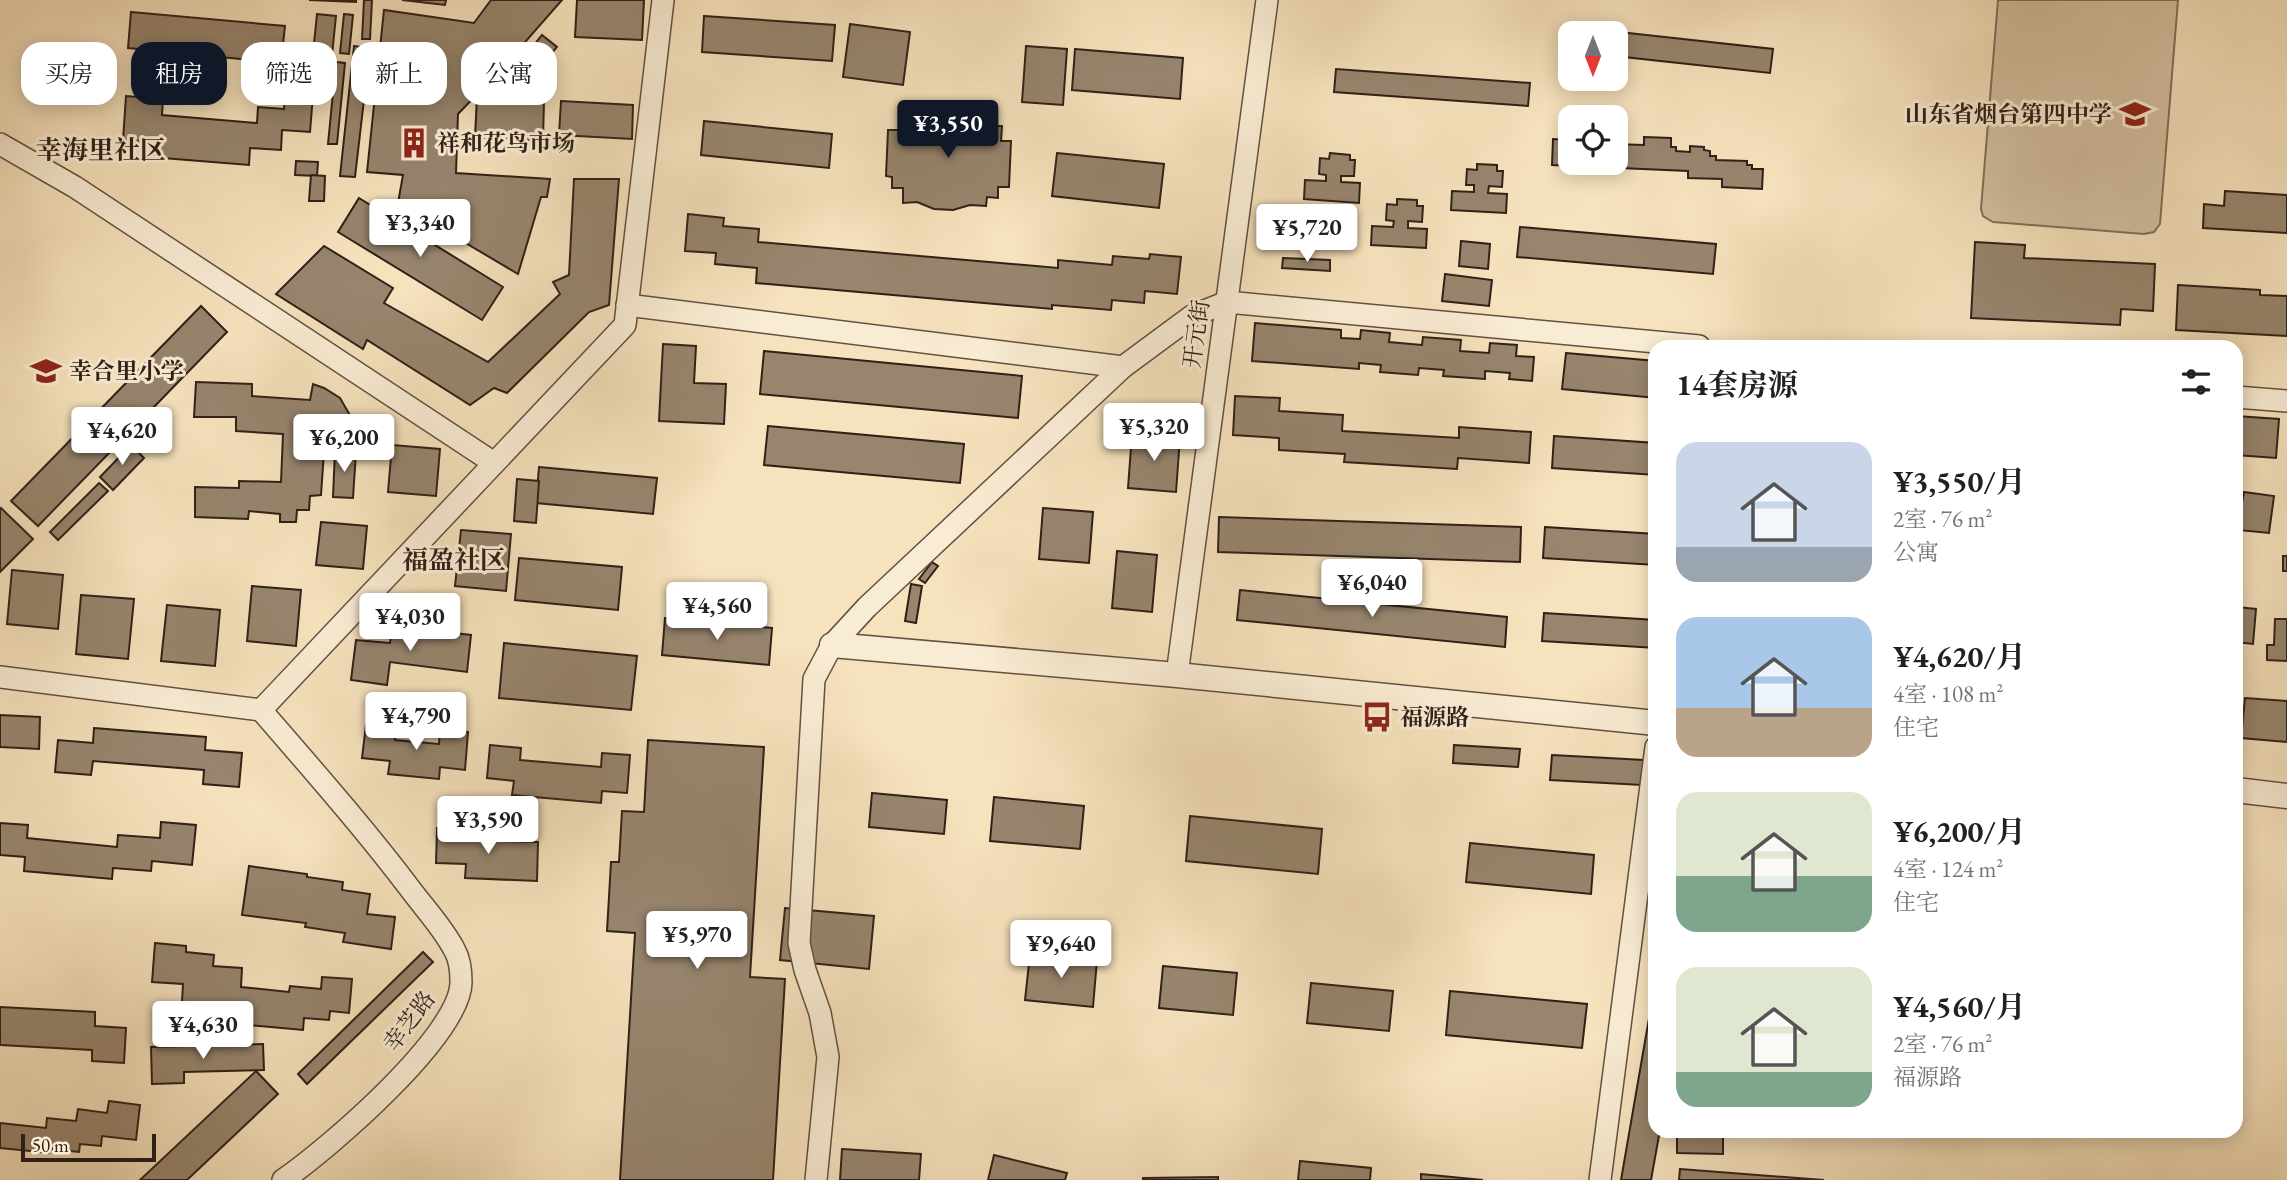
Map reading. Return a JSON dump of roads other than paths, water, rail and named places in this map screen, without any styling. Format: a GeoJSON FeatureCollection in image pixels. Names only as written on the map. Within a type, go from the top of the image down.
{"type":"FeatureCollection","features":[{"type":"Feature","properties":{"kind":"street"},"geometry":{"type":"LineString","coordinates":[[0,677],[261,710],[625,325],[663,0]]}},
{"type":"Feature","properties":{"kind":"street","name":"开元街"},"geometry":{"type":"LineString","coordinates":[[1177,675],[1266,0]]}},
{"type":"Feature","properties":{"kind":"street"},"geometry":{"type":"LineString","coordinates":[[0,144],[75,187],[494,463]]}},
{"type":"Feature","properties":{"kind":"street"},"geometry":{"type":"LineString","coordinates":[[816,1180],[828,1057],[820,1013],[804,970],[799,943],[814,678],[832,645],[867,607],[1123,367],[1192,316],[1227,302],[1648,341]]}},
{"type":"Feature","properties":{"kind":"street"},"geometry":{"type":"LineString","coordinates":[[627,305],[1123,367]]}},
{"type":"Feature","properties":{"kind":"street"},"geometry":{"type":"LineString","coordinates":[[2243,398],[2287,401]]}},
{"type":"Feature","properties":{"kind":"street"},"geometry":{"type":"LineString","coordinates":[[832,645],[1177,675],[1648,722]]}},
{"type":"Feature","properties":{"kind":"street","name":"幸芝路"},"geometry":{"type":"LineString","coordinates":[[261,710],[402,877],[454,950],[461,972],[461,991],[446,1023],[390,1089],[308,1163],[282,1180]]}},
{"type":"Feature","properties":{"kind":"street"},"geometry":{"type":"LineString","coordinates":[[2243,791],[2287,796]]}},
{"type":"Feature","properties":{"kind":"street"},"geometry":{"type":"LineString","coordinates":[[1600,1180],[1648,809]]}},
{"type":"Feature","properties":{"kind":"place","name":"山东省烟台第四中学"},"geometry":{"type":"Point","coordinates":[2135,114]}},
{"type":"Feature","properties":{"kind":"place","name":"祥和花鸟市场"},"geometry":{"type":"Point","coordinates":[414,143]}},
{"type":"Feature","properties":{"kind":"place","name":"幸合里小学"},"geometry":{"type":"Point","coordinates":[46,371]}},
{"type":"Feature","properties":{"kind":"place","name":"福源路"},"geometry":{"type":"Point","coordinates":[1377,717]}},
{"type":"Feature","properties":{"kind":"district","name":"幸海里社区"},"geometry":{"type":"Point","coordinates":[101,150]}},
{"type":"Feature","properties":{"kind":"district","name":"福盈社区"},"geometry":{"type":"Point","coordinates":[454,560]}}]}
